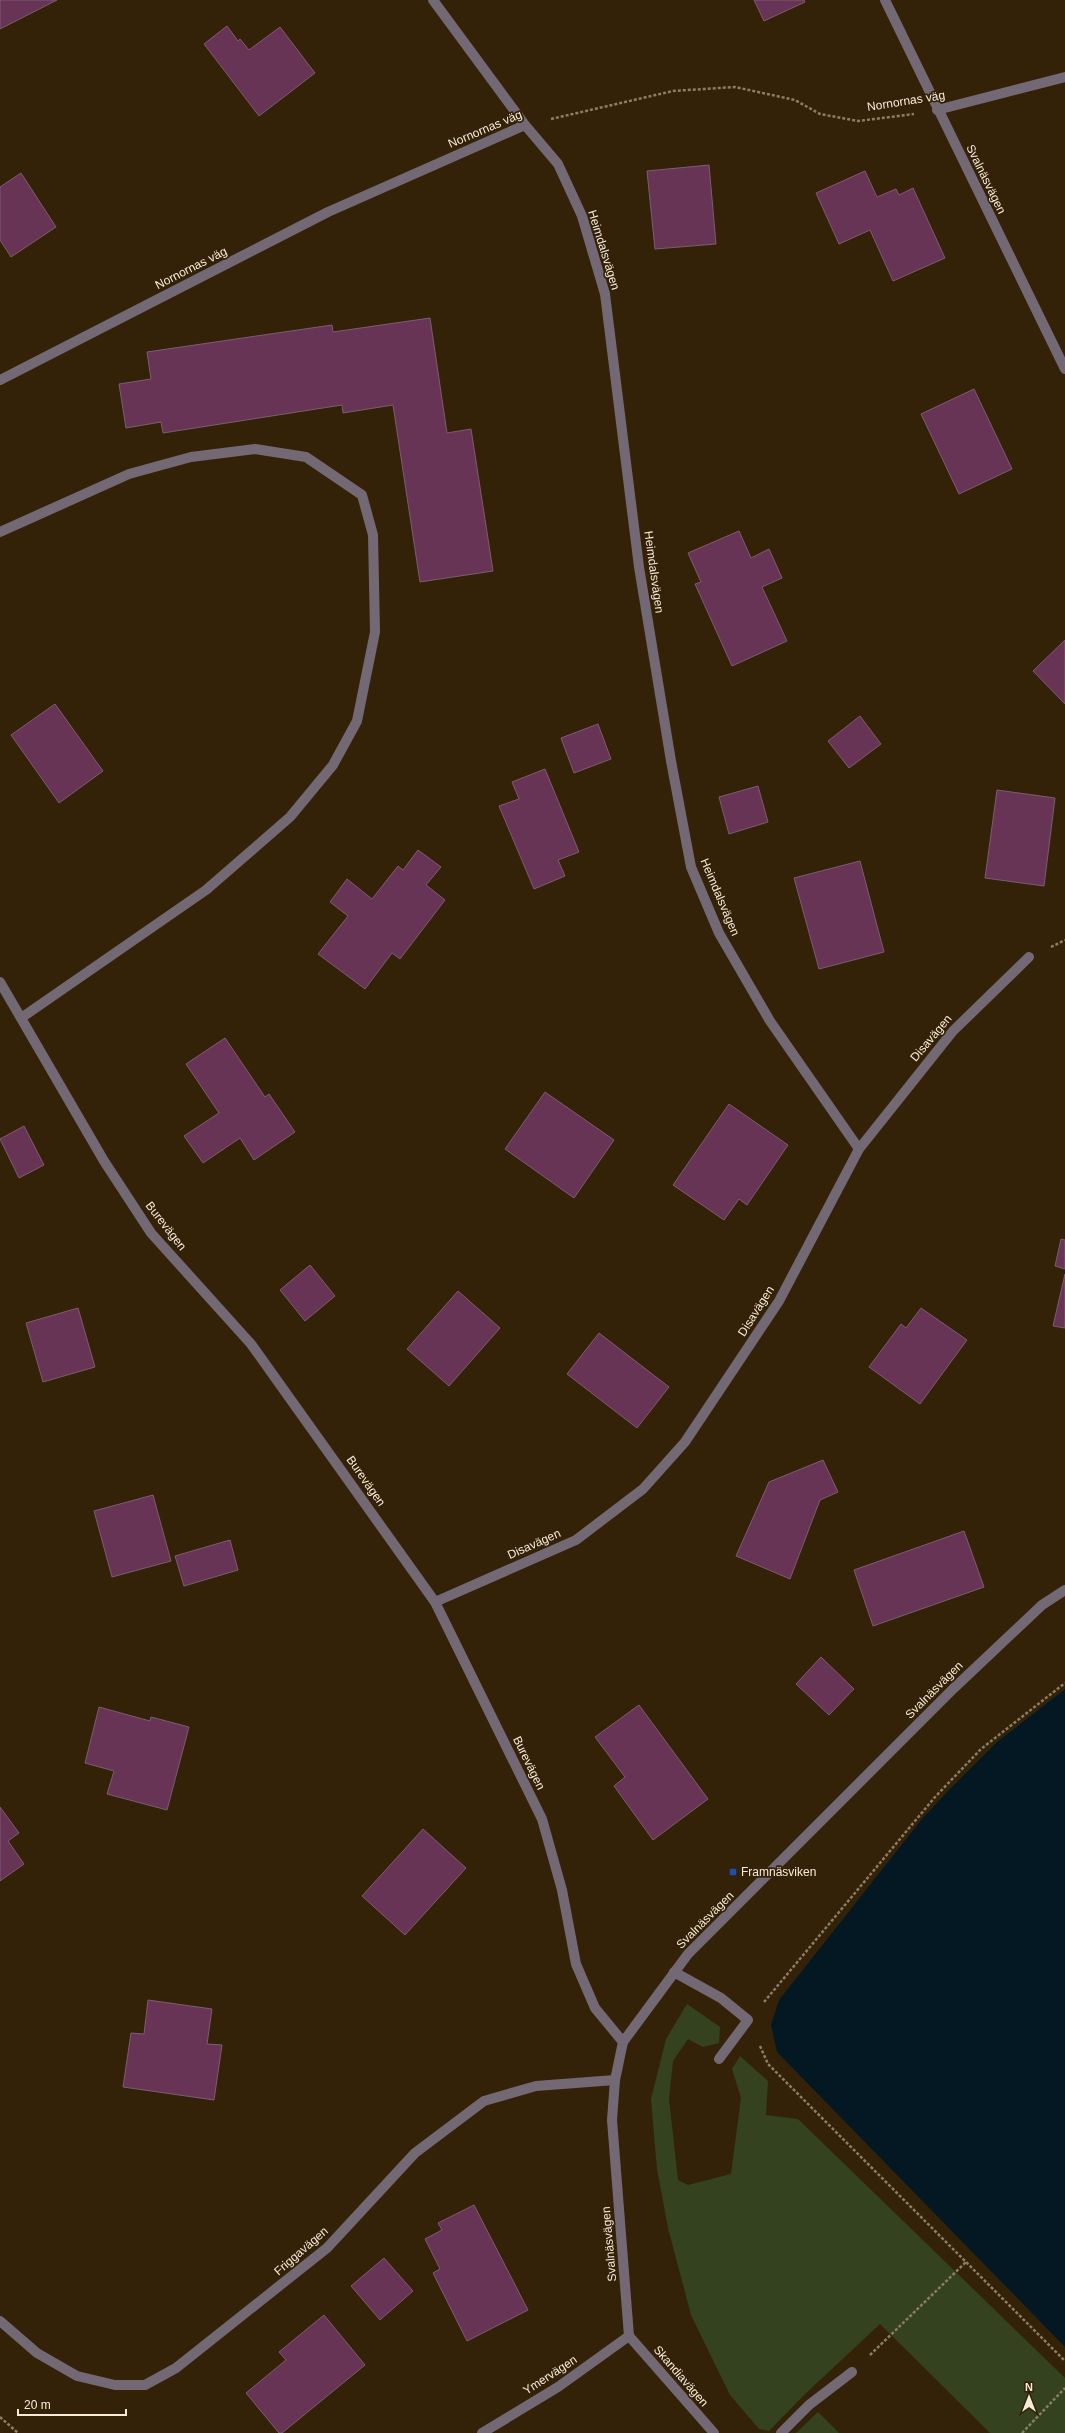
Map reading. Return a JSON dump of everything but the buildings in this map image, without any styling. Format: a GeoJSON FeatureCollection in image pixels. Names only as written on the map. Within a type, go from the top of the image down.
{"type":"FeatureCollection","features":[{"type":"Feature","properties":{"kind":"street","name":"Heimdalsvägen"},"geometry":{"type":"LineString","coordinates":[[433,0],[525,125],[558,164],[582,216],[605,294],[639,567],[670,761],[691,867],[719,933],[770,1021],[859,1149]]}},
{"type":"Feature","properties":{"kind":"street","name":"Svalnäsvägen"},"geometry":{"type":"LineString","coordinates":[[885,0],[937,110],[1065,369]]}},
{"type":"Feature","properties":{"kind":"street","name":"Nornornas väg"},"geometry":{"type":"LineString","coordinates":[[937,110],[1065,77]]}},
{"type":"Feature","properties":{"kind":"street","name":"Nornornas väg"},"geometry":{"type":"LineString","coordinates":[[0,380],[328,212],[525,125]]}},
{"type":"Feature","properties":{"kind":"street"},"geometry":{"type":"LineString","coordinates":[[0,532],[129,474],[191,457],[255,449],[306,457],[362,495],[373,535],[375,632],[357,721],[334,765],[290,817],[206,890],[21,1018]]}},
{"type":"Feature","properties":{"kind":"street","name":"Disavägen"},"geometry":{"type":"LineString","coordinates":[[435,1602],[576,1540],[642,1489],[685,1442],[779,1301],[859,1149],[952,1031],[1029,957]]}},
{"type":"Feature","properties":{"kind":"street","name":"Burevägen"},"geometry":{"type":"LineString","coordinates":[[0,982],[104,1161],[151,1233],[251,1344],[435,1602],[542,1819],[562,1890],[576,1964],[595,2008],[623,2042]]}},
{"type":"Feature","properties":{"kind":"street","name":"Svalnäsvägen"},"geometry":{"type":"LineString","coordinates":[[629,2336],[612,2120],[615,2080],[623,2042],[688,1954],[953,1689],[1042,1605],[1065,1590]]}},
{"type":"Feature","properties":{"kind":"street"},"geometry":{"type":"LineString","coordinates":[[674,1972],[721,1998],[748,2020],[719,2059]]}},
{"type":"Feature","properties":{"kind":"street","name":"Friggavägen"},"geometry":{"type":"LineString","coordinates":[[0,2321],[37,2353],[77,2376],[115,2385],[145,2385],[176,2368],[327,2248],[415,2154],[484,2101],[536,2086],[615,2080]]}},
{"type":"Feature","properties":{"kind":"street","name":"Ymervägen"},"geometry":{"type":"LineString","coordinates":[[482,2433],[558,2387],[629,2336]]}},
{"type":"Feature","properties":{"kind":"street","name":"Skandiavägen"},"geometry":{"type":"LineString","coordinates":[[629,2336],[714,2433]]}},
{"type":"Feature","properties":{"kind":"street"},"geometry":{"type":"LineString","coordinates":[[781,2433],[809,2405],[852,2372]]}},
{"type":"Feature","properties":{"kind":"path","name":"Nornornas väg"},"geometry":{"type":"LineString","coordinates":[[525,125],[673,91],[735,87],[795,100],[820,114],[858,121],[937,110]]}},
{"type":"Feature","properties":{"kind":"path"},"geometry":{"type":"LineString","coordinates":[[1065,1683],[981,1749],[935,1797],[748,2020],[768,2064],[1065,2361]]}},
{"type":"Feature","properties":{"kind":"path"},"geometry":{"type":"LineString","coordinates":[[852,2372],[966,2262]]}},
{"type":"Feature","properties":{"kind":"path"},"geometry":{"type":"LineString","coordinates":[[1022,2433],[1065,2388]]}},
{"type":"Feature","properties":{"kind":"path"},"geometry":{"type":"LineString","coordinates":[[0,2417],[18,2433]]}},
{"type":"Feature","properties":{"kind":"green space"},"geometry":{"type":"Polygon","coordinates":[[[687,2004],[720,2027],[719,2043],[703,2047],[688,2039],[673,2061],[669,2099],[678,2180],[688,2185],[731,2174],[741,2098],[732,2069],[740,2056],[768,2081],[766,2115],[798,2119],[1065,2378],[1065,2433],[990,2433],[880,2324],[803,2396],[769,2431],[759,2429],[730,2395],[691,2315],[668,2228],[657,2169],[651,2099],[666,2039],[687,2004]]]}},
{"type":"Feature","properties":{"kind":"green space"},"geometry":{"type":"Polygon","coordinates":[[[818,2412],[839,2433],[796,2433],[818,2412]]]}},
{"type":"Feature","properties":{"kind":"water"},"geometry":{"type":"Polygon","coordinates":[[[1065,1689],[1065,2347],[777,2052],[771,2025],[779,2000],[922,1819],[997,1742],[1065,1689]]]}},
{"type":"Feature","properties":{"kind":"place","name":"Framnäsviken"},"geometry":{"type":"Point","coordinates":[733,1872]}}]}
